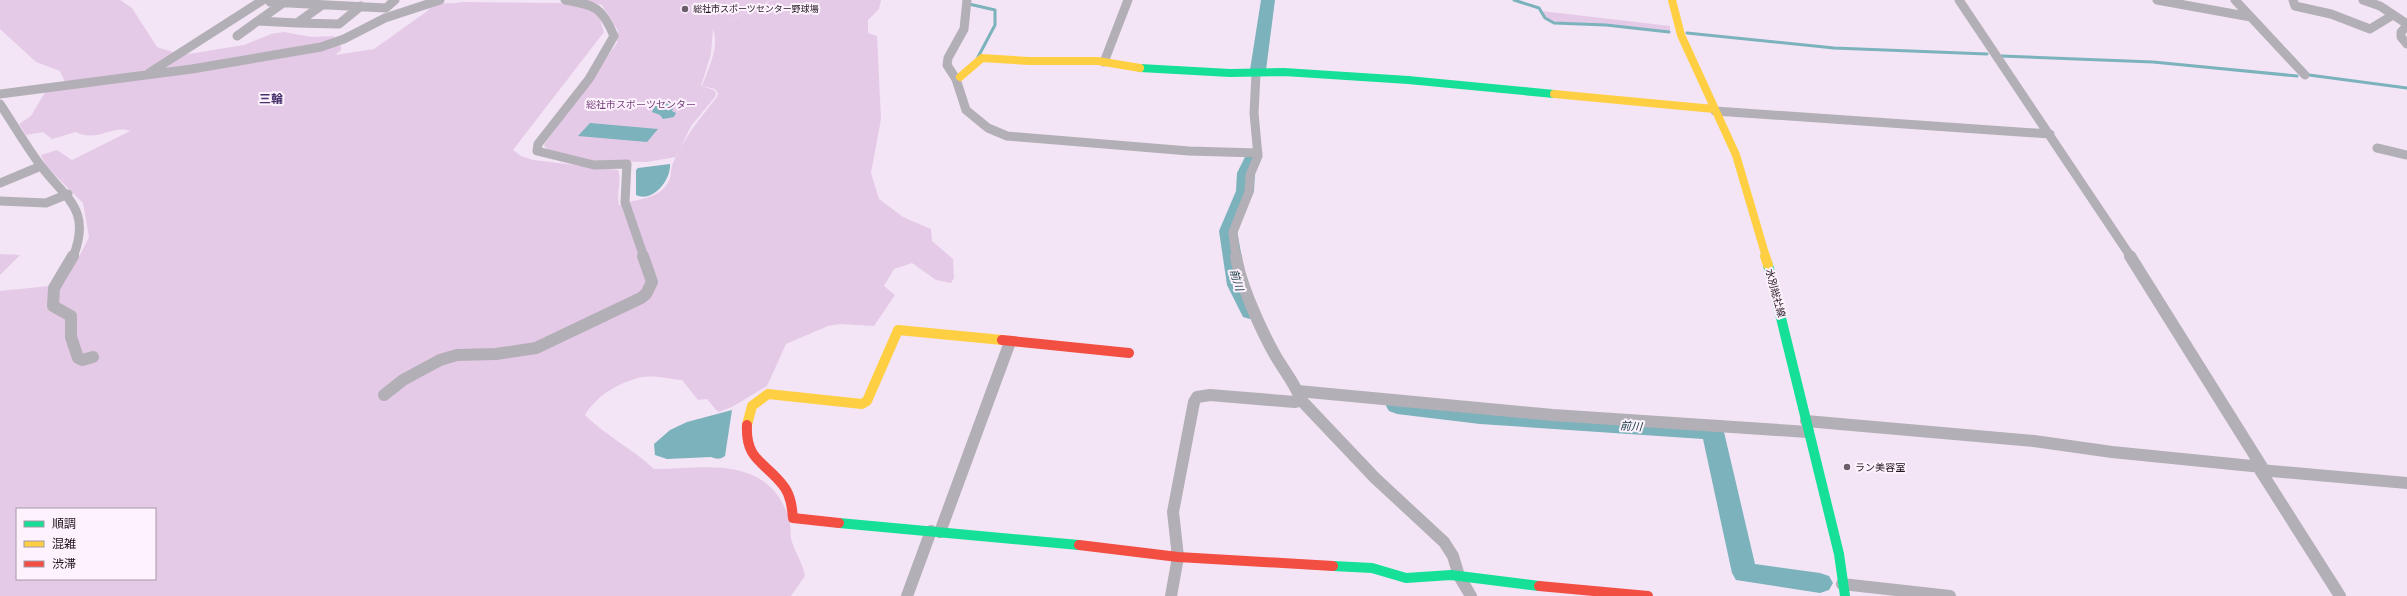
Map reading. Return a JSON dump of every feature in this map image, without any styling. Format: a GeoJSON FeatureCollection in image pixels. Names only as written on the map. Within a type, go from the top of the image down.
{"type":"FeatureCollection","features":[{"type":"Feature","properties":{"kind":"street"},"geometry":{"type":"LineString","coordinates":[[147,74],[263,0]]}},
{"type":"Feature","properties":{"kind":"street"},"geometry":{"type":"LineString","coordinates":[[272,0],[270,2],[311,2],[386,8],[395,0]]}},
{"type":"Feature","properties":{"kind":"street"},"geometry":{"type":"LineString","coordinates":[[346,6],[354,0]]}},
{"type":"Feature","properties":{"kind":"street"},"geometry":{"type":"LineString","coordinates":[[0,94],[147,74],[321,47],[344,39],[385,18],[440,0]]}},
{"type":"Feature","properties":{"kind":"street"},"geometry":{"type":"LineString","coordinates":[[384,395],[403,380],[440,360],[468,353],[523,351],[552,341],[641,298],[646,294],[652,282],[625,202],[627,164],[594,165],[537,151],[538,144],[590,79],[614,36],[604,14],[597,6],[565,0]]}},
{"type":"Feature","properties":{"kind":"street"},"geometry":{"type":"LineString","coordinates":[[967,0],[964,29],[948,58],[947,65],[956,79],[961,99],[966,110],[996,132],[1008,136],[1160,149],[1258,153]]}},
{"type":"Feature","properties":{"kind":"street"},"geometry":{"type":"LineString","coordinates":[[1104,62],[1128,0]]}},
{"type":"Feature","properties":{"kind":"street","name":"水別総社線"},"geometry":{"type":"LineString","coordinates":[[1672,0],[1680,35],[1736,155],[1752,207],[1778,298],[1807,426],[1839,554],[1844,590]]}},
{"type":"Feature","properties":{"kind":"street"},"geometry":{"type":"LineString","coordinates":[[1959,0],[1994,57],[2050,134],[2218,392],[2261,468],[2340,596]]}},
{"type":"Feature","properties":{"kind":"street"},"geometry":{"type":"LineString","coordinates":[[2157,0],[2251,17]]}},
{"type":"Feature","properties":{"kind":"street"},"geometry":{"type":"LineString","coordinates":[[2235,0],[2285,51],[2305,75]]}},
{"type":"Feature","properties":{"kind":"street"},"geometry":{"type":"LineString","coordinates":[[2294,0],[2295,6],[2331,14],[2370,29],[2393,15]]}},
{"type":"Feature","properties":{"kind":"street"},"geometry":{"type":"LineString","coordinates":[[2363,0],[2380,6],[2407,25],[2401,32],[2401,37],[2407,44]]}},
{"type":"Feature","properties":{"kind":"street"},"geometry":{"type":"LineString","coordinates":[[238,36],[283,3]]}},
{"type":"Feature","properties":{"kind":"street"},"geometry":{"type":"LineString","coordinates":[[297,23],[322,4]]}},
{"type":"Feature","properties":{"kind":"street"},"geometry":{"type":"LineString","coordinates":[[258,21],[339,24],[361,6]]}},
{"type":"Feature","properties":{"kind":"street"},"geometry":{"type":"LineString","coordinates":[[960,77],[982,58],[1029,61],[1086,60],[1135,68],[1256,74],[1261,72],[1284,72],[1408,80],[1714,110],[2050,134]]}},
{"type":"Feature","properties":{"kind":"street"},"geometry":{"type":"LineString","coordinates":[[1256,74],[1254,113],[1258,153],[1250,174],[1250,192],[1233,232],[1240,283],[1275,355],[1300,395],[1375,478],[1444,542],[1454,556],[1460,576],[1471,596]]}},
{"type":"Feature","properties":{"kind":"street"},"geometry":{"type":"LineString","coordinates":[[0,104],[42,166],[55,183],[71,199],[78,215],[74,255],[60,275],[51,292],[53,306],[72,316],[71,337],[78,358],[82,360],[93,357]]}},
{"type":"Feature","properties":{"kind":"street"},"geometry":{"type":"LineString","coordinates":[[2377,148],[2407,155]]}},
{"type":"Feature","properties":{"kind":"street"},"geometry":{"type":"LineString","coordinates":[[0,183],[42,166]]}},
{"type":"Feature","properties":{"kind":"street"},"geometry":{"type":"LineString","coordinates":[[0,201],[46,203],[71,199]]}},
{"type":"Feature","properties":{"kind":"street"},"geometry":{"type":"LineString","coordinates":[[1129,353],[898,330],[867,401],[862,404],[768,394],[754,402],[748,412],[746,445],[750,453],[779,480],[785,489],[793,518],[798,520],[1033,539],[1178,557],[1372,568],[1406,578],[1446,575],[1460,576],[1648,596]]}},
{"type":"Feature","properties":{"kind":"street"},"geometry":{"type":"LineString","coordinates":[[907,596],[935,532],[1010,342]]}},
{"type":"Feature","properties":{"kind":"street"},"geometry":{"type":"LineString","coordinates":[[1171,596],[1178,557],[1173,512],[1194,402],[1197,397],[1210,395],[1295,402],[1300,395]]}},
{"type":"Feature","properties":{"kind":"street"},"geometry":{"type":"LineString","coordinates":[[1300,395],[1480,411],[1712,428],[1807,426],[2034,441],[2112,452],[2407,483]]}},
{"type":"Feature","properties":{"kind":"street"},"geometry":{"type":"LineString","coordinates":[[1844,590],[1950,596]]}},
{"type":"Feature","properties":{"kind":"green space","name":"総社市スポーツセンター"},"geometry":{"type":"Polygon","coordinates":[[[0,0],[120,0],[132,8],[157,47],[182,55],[244,45],[271,34],[284,32],[312,37],[335,36],[331,40],[341,46],[341,50],[335,55],[374,49],[430,8],[438,4],[462,2],[558,3],[592,9],[600,19],[604,32],[513,150],[521,156],[533,160],[618,170],[619,205],[649,197],[660,192],[669,181],[672,166],[676,157],[647,162],[593,161],[549,150],[544,146],[617,43],[618,31],[602,5],[580,0],[771,0],[713,29],[772,0],[881,0],[879,9],[868,20],[868,33],[877,36],[881,119],[871,173],[879,199],[903,217],[931,229],[932,241],[953,259],[954,278],[951,283],[936,280],[912,263],[894,269],[884,286],[895,295],[874,326],[840,324],[828,326],[786,344],[767,386],[732,407],[718,412],[707,399],[698,400],[682,380],[642,377],[626,382],[610,390],[596,401],[585,415],[593,423],[654,469],[714,467],[732,469],[749,474],[765,482],[778,496],[788,515],[792,542],[805,576],[791,596],[0,596],[0,291],[49,286],[62,265],[80,255],[89,237],[83,203],[46,166],[41,155],[57,150],[72,160],[130,131],[124,129],[91,136],[76,132],[52,139],[43,132],[26,135],[19,124],[31,116],[47,89],[65,82],[60,71],[36,62],[0,29],[0,0]],[[713,29],[711,54],[701,86],[714,90],[716,93],[715,97],[691,126],[679,151],[693,128],[717,97],[718,93],[715,89],[702,86],[712,58],[715,36],[713,29]]]}},
{"type":"Feature","properties":{"kind":"green space"},"geometry":{"type":"Polygon","coordinates":[[[1542,11],[1670,26],[1670,32],[1604,24],[1554,22],[1546,18],[1542,11]]]}},
{"type":"Feature","properties":{"kind":"green space"},"geometry":{"type":"Polygon","coordinates":[[[0,254],[20,255],[0,275],[0,254]]]}},
{"type":"Feature","properties":{"kind":"water"},"geometry":{"type":"Polygon","coordinates":[[[667,103],[674,107],[672,111],[676,113],[674,117],[663,119],[660,115],[652,112],[655,106],[667,103]]]}},
{"type":"Feature","properties":{"kind":"water"},"geometry":{"type":"Polygon","coordinates":[[[590,123],[658,129],[647,142],[578,136],[590,123]]]}},
{"type":"Feature","properties":{"kind":"water"},"geometry":{"type":"Polygon","coordinates":[[[670,164],[667,177],[659,189],[648,196],[642,197],[636,195],[636,170],[638,168],[670,164]]]}},
{"type":"Feature","properties":{"kind":"water"},"geometry":{"type":"Polygon","coordinates":[[[732,410],[725,456],[718,459],[711,457],[667,459],[655,455],[654,444],[670,430],[687,422],[732,410]]]}},
{"type":"Feature","properties":{"kind":"waterway","name":"前川"},"geometry":{"type":"LineString","coordinates":[[1258,70],[1268,0]]}},
{"type":"Feature","properties":{"kind":"waterway"},"geometry":{"type":"LineString","coordinates":[[1514,0],[1539,8],[1545,18],[1554,23],[1606,25],[1669,32]]}},
{"type":"Feature","properties":{"kind":"waterway"},"geometry":{"type":"LineString","coordinates":[[969,4],[995,10],[995,25],[978,57]]}},
{"type":"Feature","properties":{"kind":"waterway"},"geometry":{"type":"LineString","coordinates":[[1687,33],[1834,48],[1987,54]]}},
{"type":"Feature","properties":{"kind":"waterway"},"geometry":{"type":"LineString","coordinates":[[2001,56],[2153,62],[2297,76]]}},
{"type":"Feature","properties":{"kind":"waterway"},"geometry":{"type":"LineString","coordinates":[[2309,75],[2407,88]]}},
{"type":"Feature","properties":{"kind":"waterway","name":"前川"},"geometry":{"type":"LineString","coordinates":[[1250,312],[1237,285],[1228,231],[1245,191],[1246,173],[1253,157]]}},
{"type":"Feature","properties":{"kind":"waterway","name":"前川"},"geometry":{"type":"LineString","coordinates":[[1397,406],[1480,416],[1713,432],[1745,573],[1820,583]]}},
{"type":"Feature","properties":{"kind":"traffic: fast"},"geometry":{"type":"LineString","coordinates":[[1140,68],[1230,73],[1284,72],[1408,80],[1554,94]]}},
{"type":"Feature","properties":{"kind":"traffic: fast"},"geometry":{"type":"LineString","coordinates":[[1768,265],[1839,554],[1845,596]]}},
{"type":"Feature","properties":{"kind":"traffic: fast"},"geometry":{"type":"LineString","coordinates":[[839,523],[1079,545]]}},
{"type":"Feature","properties":{"kind":"traffic: fast"},"geometry":{"type":"LineString","coordinates":[[1333,566],[1372,568],[1406,578],[1451,575],[1539,586]]}},
{"type":"Feature","properties":{"kind":"traffic: slow"},"geometry":{"type":"LineString","coordinates":[[1672,0],[1681,35],[1736,155],[1768,265]]}},
{"type":"Feature","properties":{"kind":"traffic: slow"},"geometry":{"type":"LineString","coordinates":[[960,77],[982,58],[1029,61],[1098,61],[1140,68]]}},
{"type":"Feature","properties":{"kind":"traffic: slow"},"geometry":{"type":"LineString","coordinates":[[1554,94],[1714,109]]}},
{"type":"Feature","properties":{"kind":"traffic: slow"},"geometry":{"type":"LineString","coordinates":[[747,425],[752,406],[768,394],[862,404],[867,401],[898,330],[1002,340]]}},
{"type":"Feature","properties":{"kind":"traffic: jam"},"geometry":{"type":"LineString","coordinates":[[1002,340],[1129,353]]}},
{"type":"Feature","properties":{"kind":"traffic: jam"},"geometry":{"type":"LineString","coordinates":[[747,425],[746,437],[748,447],[757,461],[778,480],[787,491],[792,506],[793,518],[839,523]]}},
{"type":"Feature","properties":{"kind":"traffic: jam"},"geometry":{"type":"LineString","coordinates":[[1079,545],[1178,557],[1333,566]]}},
{"type":"Feature","properties":{"kind":"traffic: jam"},"geometry":{"type":"LineString","coordinates":[[1539,586],[1648,596]]}},
{"type":"Feature","properties":{"kind":"place","name":"総社市スポーツセンター野球場"},"geometry":{"type":"Point","coordinates":[685,9]}},
{"type":"Feature","properties":{"kind":"place","name":"ラン美容室"},"geometry":{"type":"Point","coordinates":[1847,467]}},
{"type":"Feature","properties":{"kind":"district","name":"三輪"},"geometry":{"type":"Point","coordinates":[271,99]}}]}
